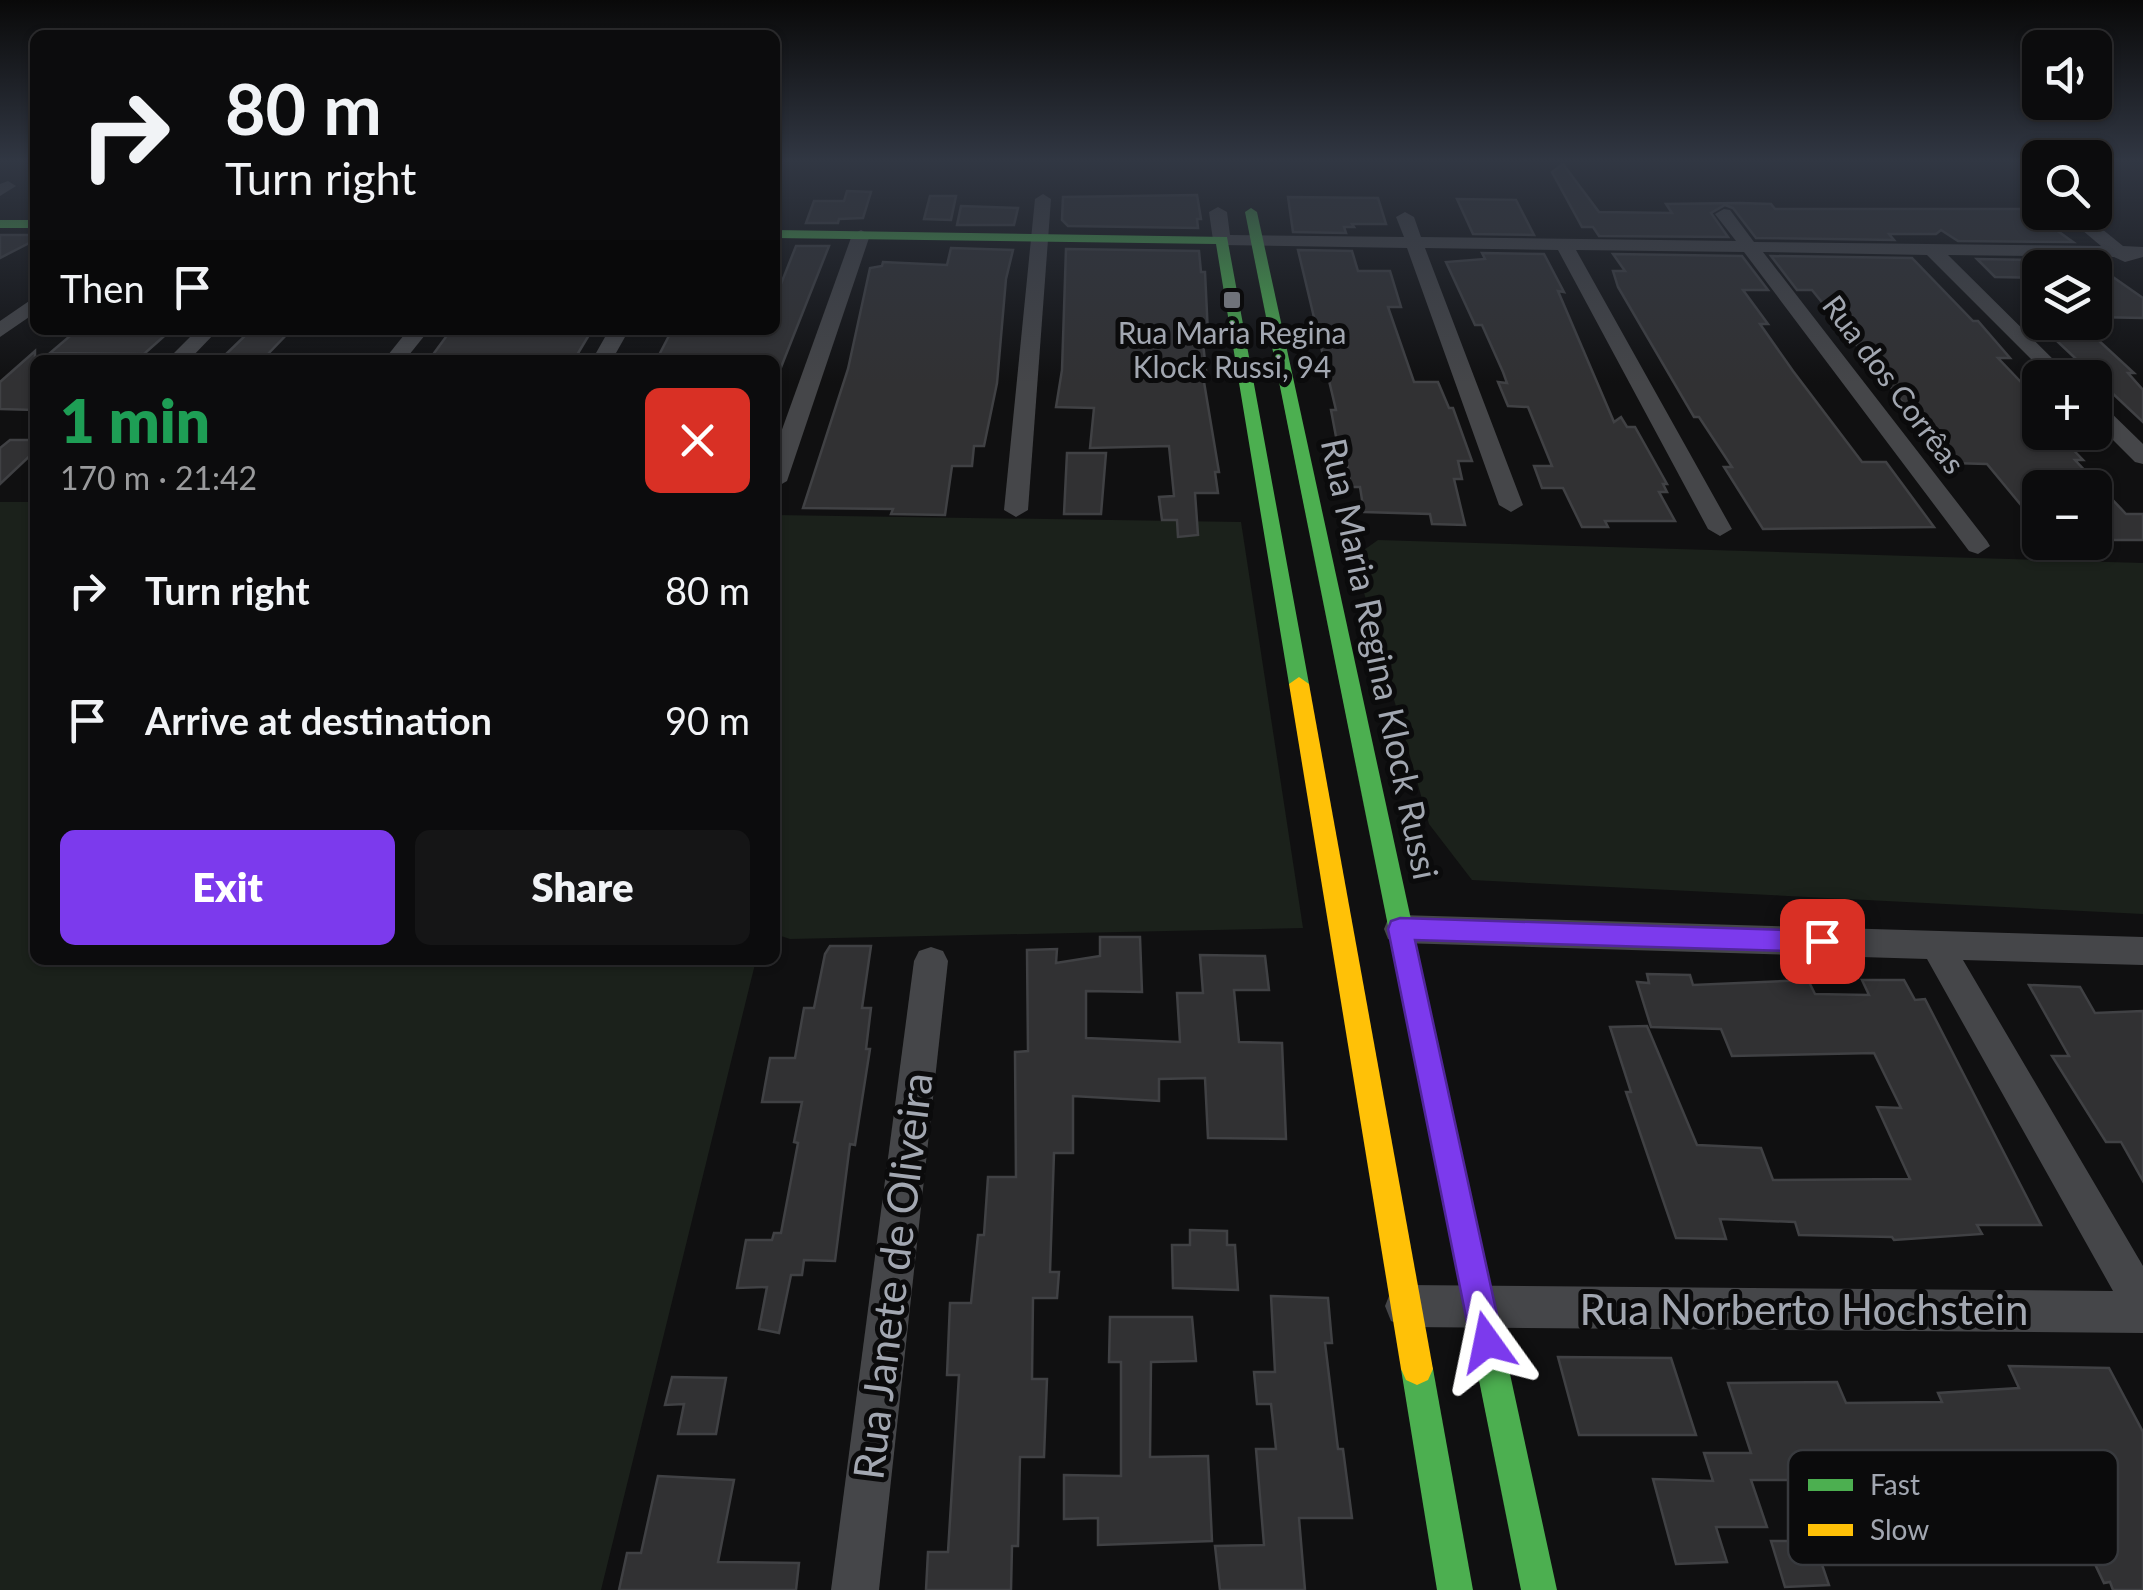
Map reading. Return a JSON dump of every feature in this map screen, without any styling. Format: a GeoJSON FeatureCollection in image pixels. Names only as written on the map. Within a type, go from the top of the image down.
{"type":"FeatureCollection","features":[{"type":"Feature","properties":{"kind":"street"},"geometry":{"type":"LineString","coordinates":[[780,466],[860,235]]}},
{"type":"Feature","properties":{"kind":"street"},"geometry":{"type":"LineString","coordinates":[[872,235],[2143,252]]}},
{"type":"Feature","properties":{"kind":"street"},"geometry":{"type":"LineString","coordinates":[[1221,235],[1454,1590]]}},
{"type":"Feature","properties":{"kind":"street","name":"Rua Maria Regina Klock Russi"},"geometry":{"type":"LineString","coordinates":[[1255,235],[1539,1590]]}},
{"type":"Feature","properties":{"kind":"street"},"geometry":{"type":"LineString","coordinates":[[1412,235],[1511,506]]}},
{"type":"Feature","properties":{"kind":"street","name":"Rua dos Corrêas"},"geometry":{"type":"LineString","coordinates":[[1741,235],[1978,546]]}},
{"type":"Feature","properties":{"kind":"street"},"geometry":{"type":"LineString","coordinates":[[2098,235],[2143,271]]}},
{"type":"Feature","properties":{"kind":"street"},"geometry":{"type":"LineString","coordinates":[[1016,510],[1039,238]]}},
{"type":"Feature","properties":{"kind":"street"},"geometry":{"type":"LineString","coordinates":[[1564,244],[1720,529]]}},
{"type":"Feature","properties":{"kind":"street"},"geometry":{"type":"LineString","coordinates":[[1933,250],[2044,360]]}},
{"type":"Feature","properties":{"kind":"street"},"geometry":{"type":"LineString","coordinates":[[0,331],[30,308]]}},
{"type":"Feature","properties":{"kind":"street"},"geometry":{"type":"LineString","coordinates":[[183,355],[203,335]]}},
{"type":"Feature","properties":{"kind":"street"},"geometry":{"type":"LineString","coordinates":[[398,355],[415,335]]}},
{"type":"Feature","properties":{"kind":"street"},"geometry":{"type":"LineString","coordinates":[[2112,427],[2143,457]]}},
{"type":"Feature","properties":{"kind":"street"},"geometry":{"type":"LineString","coordinates":[[1400,929],[2143,951]]}},
{"type":"Feature","properties":{"kind":"street"},"geometry":{"type":"LineString","coordinates":[[1937,945],[2143,1305]]}},
{"type":"Feature","properties":{"kind":"street","name":"Rua Janete de Oliveira"},"geometry":{"type":"LineString","coordinates":[[855,1590],[931,961]]}},
{"type":"Feature","properties":{"kind":"street","name":"Rua Norberto Hochstein"},"geometry":{"type":"LineString","coordinates":[[1406,1306],[2143,1312]]}},
{"type":"Feature","properties":{"kind":"shaded area"},"geometry":{"type":"Polygon","coordinates":[[[0,502],[30,502],[30,965],[755,965],[601,1590],[0,1590],[0,502]]]}},
{"type":"Feature","properties":{"kind":"shaded area"},"geometry":{"type":"Polygon","coordinates":[[[780,515],[1241,522],[1303,928],[790,939],[780,936],[780,515]]]}},
{"type":"Feature","properties":{"kind":"shaded area"},"geometry":{"type":"Polygon","coordinates":[[[1378,540],[2143,563],[2143,914],[1472,880],[1429,824],[1354,557],[1378,540]]]}},
{"type":"Feature","properties":{"kind":"building"},"geometry":{"type":"Polygon","coordinates":[[[0,235],[30,235],[30,243],[0,258],[0,235]]]}},
{"type":"Feature","properties":{"kind":"building"},"geometry":{"type":"Polygon","coordinates":[[[1598,235],[1727,235],[1599,236],[1598,235]]]}},
{"type":"Feature","properties":{"kind":"building"},"geometry":{"type":"Polygon","coordinates":[[[1754,235],[1890,235],[1894,240],[1756,238],[1754,235]]]}},
{"type":"Feature","properties":{"kind":"building"},"geometry":{"type":"Polygon","coordinates":[[[1949,235],[2064,235],[2073,242],[1958,241],[1949,235]]]}},
{"type":"Feature","properties":{"kind":"building"},"geometry":{"type":"Polygon","coordinates":[[[796,246],[829,246],[780,370],[780,355],[659,355],[669,335],[780,335],[780,286],[796,246]]]}},
{"type":"Feature","properties":{"kind":"building"},"geometry":{"type":"Polygon","coordinates":[[[951,248],[1013,250],[1006,279],[997,383],[984,446],[974,446],[972,466],[952,466],[945,515],[891,514],[893,509],[803,508],[848,369],[870,268],[882,266],[883,262],[947,265],[951,248]]]}},
{"type":"Feature","properties":{"kind":"building"},"geometry":{"type":"Polygon","coordinates":[[[1066,249],[1199,251],[1201,272],[1205,272],[1208,334],[1202,334],[1206,370],[1202,370],[1219,472],[1215,472],[1218,493],[1195,493],[1198,535],[1178,537],[1177,520],[1162,520],[1159,497],[1174,496],[1169,446],[1090,448],[1094,408],[1056,407],[1062,370],[1066,249]]]}},
{"type":"Feature","properties":{"kind":"building"},"geometry":{"type":"Polygon","coordinates":[[[1298,250],[1352,251],[1358,271],[1390,271],[1401,307],[1388,307],[1414,382],[1438,382],[1449,408],[1453,408],[1472,461],[1458,461],[1462,479],[1454,479],[1465,525],[1432,524],[1430,514],[1364,512],[1360,487],[1351,487],[1346,458],[1340,458],[1331,410],[1336,410],[1298,250]]]}},
{"type":"Feature","properties":{"kind":"building"},"geometry":{"type":"Polygon","coordinates":[[[1482,253],[1544,254],[1564,292],[1558,291],[1614,422],[1621,417],[1627,427],[1635,427],[1667,484],[1663,484],[1667,492],[1659,492],[1675,521],[1605,521],[1608,527],[1582,527],[1563,488],[1542,488],[1534,466],[1552,466],[1528,407],[1508,406],[1498,382],[1507,383],[1503,372],[1482,325],[1475,325],[1446,262],[1485,259],[1482,253]]]}},
{"type":"Feature","properties":{"kind":"building"},"geometry":{"type":"Polygon","coordinates":[[[1613,254],[1742,256],[1768,290],[1743,290],[1768,324],[1760,324],[1793,371],[1862,462],[1886,462],[1934,527],[1763,529],[1724,467],[1732,467],[1699,417],[1694,417],[1618,287],[1613,271],[1625,271],[1613,254]]]}},
{"type":"Feature","properties":{"kind":"building"},"geometry":{"type":"Polygon","coordinates":[[[1771,256],[1912,258],[1973,321],[1978,321],[2010,358],[1998,358],[2022,383],[2022,450],[2073,450],[2083,460],[2075,460],[2084,470],[2022,470],[2022,506],[1987,464],[1952,463],[1812,290],[1797,290],[1771,256]]]}},
{"type":"Feature","properties":{"kind":"building"},"geometry":{"type":"Polygon","coordinates":[[[1977,259],[2022,260],[2022,278],[1995,277],[1977,259]]]}},
{"type":"Feature","properties":{"kind":"building"},"geometry":{"type":"Polygon","coordinates":[[[2112,276],[2143,298],[2143,318],[2112,317],[2112,276]]]}},
{"type":"Feature","properties":{"kind":"building"},"geometry":{"type":"Polygon","coordinates":[[[71,335],[165,335],[144,354],[50,353],[71,335]]]}},
{"type":"Feature","properties":{"kind":"building"},"geometry":{"type":"Polygon","coordinates":[[[246,335],[286,335],[267,355],[225,355],[246,335]]]}},
{"type":"Feature","properties":{"kind":"building"},"geometry":{"type":"Polygon","coordinates":[[[447,335],[589,335],[577,355],[433,355],[447,335]]]}},
{"type":"Feature","properties":{"kind":"building"},"geometry":{"type":"Polygon","coordinates":[[[2056,340],[2098,340],[2134,373],[2128,373],[2143,390],[2143,422],[2112,393],[2112,360],[2077,360],[2056,340]]]}},
{"type":"Feature","properties":{"kind":"building"},"geometry":{"type":"Polygon","coordinates":[[[30,355],[30,410],[0,409],[0,382],[30,355]]]}},
{"type":"Feature","properties":{"kind":"building"},"geometry":{"type":"Polygon","coordinates":[[[10,440],[30,440],[30,456],[0,484],[0,448],[10,440]]]}},
{"type":"Feature","properties":{"kind":"building"},"geometry":{"type":"Polygon","coordinates":[[[1067,453],[1106,453],[1101,514],[1064,514],[1067,453]]]}},
{"type":"Feature","properties":{"kind":"building"},"geometry":{"type":"Polygon","coordinates":[[[2112,499],[2126,514],[2143,514],[2143,540],[2112,540],[2112,499]]]}},
{"type":"Feature","properties":{"kind":"building"},"geometry":{"type":"Polygon","coordinates":[[[1100,937],[1140,937],[1142,992],[1086,991],[1086,1038],[1180,1042],[1177,993],[1203,993],[1200,955],[1265,956],[1269,990],[1234,990],[1239,1042],[1282,1043],[1286,1139],[1208,1138],[1205,1078],[1159,1079],[1159,1101],[1073,1096],[1073,1153],[1054,1153],[1050,1272],[1059,1272],[1057,1298],[1033,1298],[1032,1379],[1047,1379],[1044,1457],[1020,1457],[1018,1546],[1012,1546],[1011,1590],[926,1590],[928,1552],[948,1552],[959,1375],[947,1375],[950,1303],[971,1303],[978,1235],[984,1235],[988,1177],[1016,1177],[1015,1052],[1028,1051],[1027,950],[1057,949],[1056,963],[1100,956],[1100,937]]]}},
{"type":"Feature","properties":{"kind":"building"},"geometry":{"type":"Polygon","coordinates":[[[830,946],[871,946],[862,1008],[871,1008],[866,1049],[870,1049],[855,1145],[850,1144],[835,1261],[804,1260],[802,1275],[791,1275],[779,1333],[759,1329],[767,1287],[737,1288],[746,1240],[772,1240],[774,1233],[781,1233],[798,1143],[794,1142],[802,1102],[762,1102],[770,1058],[795,1058],[804,1008],[814,1008],[830,946]]]}},
{"type":"Feature","properties":{"kind":"building"},"geometry":{"type":"Polygon","coordinates":[[[1647,974],[1690,975],[1693,985],[1808,980],[1815,994],[1869,995],[1862,980],[1904,980],[1915,1000],[1925,999],[2041,1225],[1977,1225],[1982,1234],[1894,1240],[1799,1235],[1795,1222],[1720,1219],[1726,1239],[1676,1238],[1626,1092],[1631,1092],[1610,1027],[1647,1026],[1697,1145],[1761,1148],[1773,1180],[1910,1179],[1877,1107],[1901,1108],[1874,1053],[1732,1056],[1721,1029],[1651,1027],[1637,982],[1649,983],[1647,974]]]}},
{"type":"Feature","properties":{"kind":"building"},"geometry":{"type":"Polygon","coordinates":[[[2029,985],[2080,987],[2095,1013],[2143,1011],[2143,1181],[2121,1142],[2106,1142],[2052,1056],[2069,1056],[2029,985]]]}},
{"type":"Feature","properties":{"kind":"building"},"geometry":{"type":"Polygon","coordinates":[[[1190,1230],[1227,1231],[1227,1245],[1235,1245],[1238,1290],[1173,1288],[1172,1245],[1190,1245],[1190,1230]]]}},
{"type":"Feature","properties":{"kind":"building"},"geometry":{"type":"Polygon","coordinates":[[[1271,1296],[1328,1298],[1332,1343],[1325,1343],[1338,1449],[1343,1449],[1352,1518],[1299,1518],[1305,1590],[1220,1590],[1215,1546],[1264,1545],[1256,1449],[1276,1449],[1271,1404],[1257,1404],[1254,1372],[1275,1372],[1271,1296]]]}},
{"type":"Feature","properties":{"kind":"building"},"geometry":{"type":"Polygon","coordinates":[[[1110,1317],[1192,1317],[1196,1361],[1151,1362],[1150,1457],[1208,1456],[1212,1541],[1098,1545],[1098,1518],[1064,1519],[1064,1475],[1121,1476],[1121,1362],[1109,1362],[1110,1317]]]}},
{"type":"Feature","properties":{"kind":"building"},"geometry":{"type":"Polygon","coordinates":[[[1558,1357],[1671,1358],[1696,1435],[1579,1435],[1558,1357]]]}},
{"type":"Feature","properties":{"kind":"building"},"geometry":{"type":"Polygon","coordinates":[[[2009,1366],[2109,1368],[2143,1432],[2143,1590],[2113,1590],[2110,1582],[2104,1583],[2095,1565],[2118,1565],[2118,1450],[1788,1450],[1788,1480],[1751,1480],[1767,1527],[1716,1527],[1727,1562],[1676,1564],[1653,1479],[1713,1481],[1704,1453],[1751,1453],[1728,1383],[1837,1382],[1846,1403],[1942,1402],[1938,1393],[2019,1388],[2009,1366]]]}},
{"type":"Feature","properties":{"kind":"building"},"geometry":{"type":"Polygon","coordinates":[[[672,1377],[726,1378],[716,1434],[678,1434],[684,1404],[665,1405],[672,1377]]]}},
{"type":"Feature","properties":{"kind":"building"},"geometry":{"type":"Polygon","coordinates":[[[658,1476],[734,1480],[718,1562],[799,1563],[796,1590],[619,1590],[627,1553],[641,1553],[658,1476]]]}},
{"type":"Feature","properties":{"kind":"building"},"geometry":{"type":"Polygon","coordinates":[[[1771,1541],[1788,1541],[1788,1565],[1822,1565],[1829,1585],[1785,1587],[1771,1541]]]}},
{"type":"Feature","properties":{"kind":"traffic: fast"},"geometry":{"type":"LineString","coordinates":[[864,235],[1222,240],[1299,684]]}},
{"type":"Feature","properties":{"kind":"traffic: fast"},"geometry":{"type":"LineString","coordinates":[[1256,235],[1539,1590]]}},
{"type":"Feature","properties":{"kind":"traffic: fast"},"geometry":{"type":"LineString","coordinates":[[1417,1369],[1455,1590]]}},
{"type":"Feature","properties":{"kind":"traffic: slow"},"geometry":{"type":"LineString","coordinates":[[1299,684],[1417,1369]]}},
{"type":"Feature","properties":{"kind":"place","name":"Rua Maria Regina Klock Russi, 94"},"geometry":{"type":"Point","coordinates":[1232,300]}},
{"type":"Feature","properties":{"kind":"route"},"geometry":{"type":"LineString","coordinates":[[1487,1342],[1400,929],[1822,941]]}}]}
